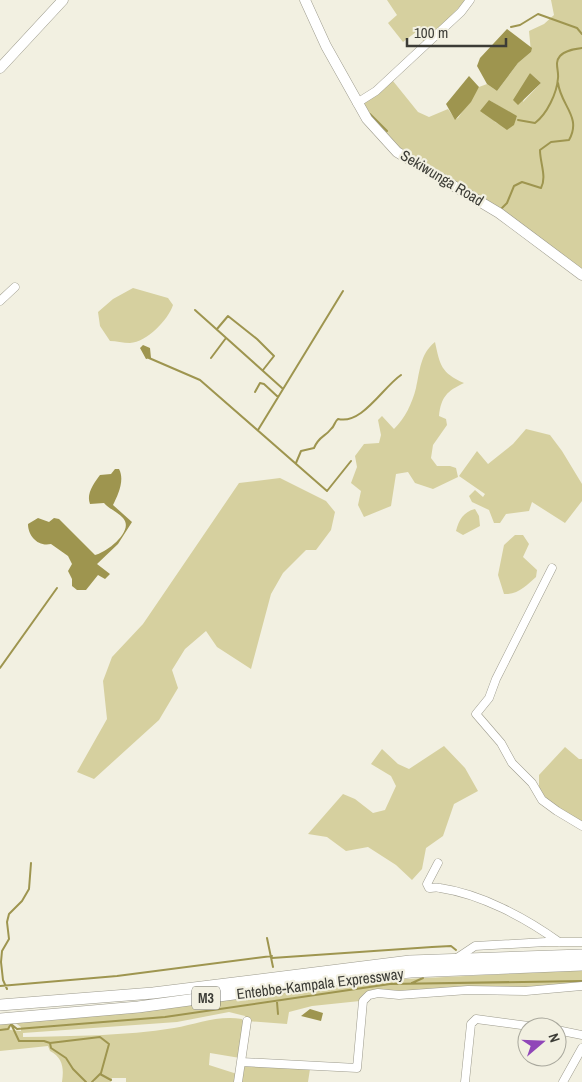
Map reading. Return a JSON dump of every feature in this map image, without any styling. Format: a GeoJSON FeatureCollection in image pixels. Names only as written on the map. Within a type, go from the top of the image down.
{"type":"FeatureCollection","features":[{"type":"Feature","properties":{"kind":"highway","name":"Entebbe-Kampala Expressway"},"geometry":{"type":"LineString","coordinates":[[0,1005],[146,994],[387,962],[582,955]]}},
{"type":"Feature","properties":{"kind":"highway","name":"Entebbe-Kampala Expressway"},"geometry":{"type":"LineString","coordinates":[[0,1019],[145,1006],[402,973],[582,965]]}},
{"type":"Feature","properties":{"kind":"main road"},"geometry":{"type":"LineString","coordinates":[[0,68],[64,0]]}},
{"type":"Feature","properties":{"kind":"main road","name":"Sekiwunga Road"},"geometry":{"type":"LineString","coordinates":[[305,0],[326,46],[366,119],[397,152],[499,213],[582,275]]}},
{"type":"Feature","properties":{"kind":"street"},"geometry":{"type":"LineString","coordinates":[[357,103],[376,91],[461,12],[470,0]]}},
{"type":"Feature","properties":{"kind":"street"},"geometry":{"type":"LineString","coordinates":[[0,301],[15,286]]}},
{"type":"Feature","properties":{"kind":"street"},"geometry":{"type":"LineString","coordinates":[[552,568],[496,680],[489,698],[476,714],[501,743],[512,763],[532,783],[542,800],[582,826]]}},
{"type":"Feature","properties":{"kind":"street"},"geometry":{"type":"LineString","coordinates":[[438,863],[427,884],[429,888],[438,887],[479,898],[522,917],[559,942]]}},
{"type":"Feature","properties":{"kind":"street"},"geometry":{"type":"LineString","coordinates":[[457,958],[475,946],[582,942]]}},
{"type":"Feature","properties":{"kind":"street"},"geometry":{"type":"LineString","coordinates":[[242,1062],[357,1068],[363,998],[372,994],[399,995],[468,990],[526,991],[582,986]]}},
{"type":"Feature","properties":{"kind":"street"},"geometry":{"type":"LineString","coordinates":[[464,1082],[471,1024],[476,1019],[517,1024]]}},
{"type":"Feature","properties":{"kind":"street"},"geometry":{"type":"LineString","coordinates":[[238,1082],[247,1022]]}},
{"type":"Feature","properties":{"kind":"street"},"geometry":{"type":"LineString","coordinates":[[567,1032],[582,1035]]}},
{"type":"Feature","properties":{"kind":"street"},"geometry":{"type":"LineString","coordinates":[[563,1082],[582,1048]]}},
{"type":"Feature","properties":{"kind":"shaded area"},"geometry":{"type":"Polygon","coordinates":[[[387,0],[466,0],[425,43],[416,32],[403,42],[388,23],[397,15],[387,0]]]}},
{"type":"Feature","properties":{"kind":"shaded area"},"geometry":{"type":"Polygon","coordinates":[[[551,0],[582,0],[582,270],[403,152],[361,104],[375,96],[393,81],[418,112],[429,117],[448,109],[455,119],[458,118],[479,87],[487,84],[497,91],[518,63],[531,52],[529,31],[544,24],[554,15],[551,0]],[[530,73],[523,102],[541,83],[530,73]],[[489,100],[495,122],[503,126],[517,117],[489,100]]]}},
{"type":"Feature","properties":{"kind":"shaded area"},"geometry":{"type":"Polygon","coordinates":[[[507,29],[532,48],[531,52],[518,63],[497,91],[487,84],[477,66],[480,58],[507,29]]]}},
{"type":"Feature","properties":{"kind":"shaded area"},"geometry":{"type":"Polygon","coordinates":[[[530,73],[541,83],[518,105],[513,100],[530,73]]]}},
{"type":"Feature","properties":{"kind":"shaded area"},"geometry":{"type":"Polygon","coordinates":[[[469,76],[479,87],[471,102],[455,120],[446,104],[469,76]]]}},
{"type":"Feature","properties":{"kind":"shaded area"},"geometry":{"type":"Polygon","coordinates":[[[489,100],[517,116],[514,125],[507,130],[480,111],[489,100]]]}},
{"type":"Feature","properties":{"kind":"shaded area"},"geometry":{"type":"Polygon","coordinates":[[[133,288],[168,298],[173,305],[162,323],[143,339],[130,343],[110,341],[100,326],[98,312],[113,299],[133,288]]]}},
{"type":"Feature","properties":{"kind":"shaded area"},"geometry":{"type":"Polygon","coordinates":[[[435,342],[438,357],[446,372],[464,383],[449,392],[443,399],[439,416],[446,419],[447,425],[433,445],[431,458],[437,466],[456,468],[458,477],[433,489],[415,483],[408,472],[396,474],[391,506],[364,517],[358,505],[361,491],[351,483],[357,467],[355,456],[364,444],[379,443],[381,435],[378,420],[382,416],[394,429],[402,420],[416,388],[423,357],[435,342]]]}},
{"type":"Feature","properties":{"kind":"shaded area"},"geometry":{"type":"Polygon","coordinates":[[[143,345],[150,348],[151,358],[146,359],[140,348],[143,345]]]}},
{"type":"Feature","properties":{"kind":"shaded area"},"geometry":{"type":"Polygon","coordinates":[[[526,429],[550,435],[582,484],[582,501],[565,523],[532,502],[529,511],[506,514],[500,523],[494,523],[489,510],[472,502],[469,496],[475,490],[483,497],[485,494],[459,476],[477,451],[488,464],[513,444],[526,429]]]}},
{"type":"Feature","properties":{"kind":"shaded area"},"geometry":{"type":"Polygon","coordinates":[[[115,469],[119,469],[121,473],[121,483],[113,505],[132,522],[118,544],[97,564],[110,574],[105,579],[98,575],[86,590],[77,590],[72,586],[72,579],[68,571],[72,564],[68,556],[51,544],[42,544],[35,540],[30,533],[28,524],[38,518],[49,522],[54,518],[59,519],[95,555],[106,550],[118,541],[125,529],[126,523],[121,516],[104,503],[90,504],[89,496],[93,485],[100,475],[111,474],[115,469]]]}},
{"type":"Feature","properties":{"kind":"shaded area"},"geometry":{"type":"Polygon","coordinates":[[[280,478],[326,501],[335,512],[331,530],[316,550],[306,550],[283,573],[271,594],[251,669],[217,647],[206,631],[185,649],[172,670],[178,688],[159,720],[94,779],[77,772],[107,719],[103,681],[112,657],[143,624],[239,483],[280,478]]]}},
{"type":"Feature","properties":{"kind":"shaded area"},"geometry":{"type":"Polygon","coordinates":[[[475,509],[479,516],[480,526],[463,535],[456,531],[462,517],[467,512],[475,509]]]}},
{"type":"Feature","properties":{"kind":"shaded area"},"geometry":{"type":"Polygon","coordinates":[[[515,535],[523,535],[529,544],[523,557],[537,570],[536,577],[518,591],[504,594],[498,575],[504,545],[515,535]]]}},
{"type":"Feature","properties":{"kind":"shaded area"},"geometry":{"type":"Polygon","coordinates":[[[444,746],[465,768],[478,791],[454,804],[443,836],[426,848],[422,869],[412,880],[396,865],[368,847],[346,851],[327,837],[308,834],[343,794],[355,799],[373,813],[385,810],[396,786],[391,776],[371,764],[382,749],[398,764],[409,769],[444,746]]]}},
{"type":"Feature","properties":{"kind":"shaded area"},"geometry":{"type":"Polygon","coordinates":[[[565,747],[579,759],[582,759],[582,823],[550,802],[539,790],[539,775],[565,747]]]}},
{"type":"Feature","properties":{"kind":"shaded area"},"geometry":{"type":"Polygon","coordinates":[[[582,970],[582,984],[473,991],[373,992],[364,994],[360,1001],[312,1006],[289,1012],[287,1024],[247,1021],[245,1016],[229,1012],[177,1022],[23,1033],[23,1037],[118,1034],[155,1031],[224,1018],[242,1019],[244,1024],[240,1058],[210,1053],[209,1065],[237,1074],[236,1082],[126,1082],[126,1078],[112,1078],[111,1082],[94,1082],[96,1078],[91,1082],[62,1082],[62,1064],[48,1046],[0,1051],[0,1024],[9,1023],[10,1030],[21,1031],[21,1027],[14,1022],[219,1001],[386,980],[582,970]]]}},
{"type":"Feature","properties":{"kind":"shaded area"},"geometry":{"type":"Polygon","coordinates":[[[310,1009],[323,1013],[321,1021],[301,1016],[310,1009]]]}},
{"type":"Feature","properties":{"kind":"shaded area"},"geometry":{"type":"Polygon","coordinates":[[[244,1064],[310,1069],[308,1082],[240,1082],[244,1064]]]}},
{"type":"Feature","properties":{"kind":"waterway"},"geometry":{"type":"LineString","coordinates":[[511,27],[520,25],[538,14],[577,28],[582,34]]}},
{"type":"Feature","properties":{"kind":"waterway"},"geometry":{"type":"LineString","coordinates":[[518,120],[535,123],[539,119],[551,103],[556,90],[558,59],[567,51],[582,48]]}},
{"type":"Feature","properties":{"kind":"waterway"},"geometry":{"type":"LineString","coordinates":[[500,210],[507,203],[514,186],[522,182],[541,188],[543,175],[540,150],[551,142],[569,140],[573,125],[572,118],[558,83]]}},
{"type":"Feature","properties":{"kind":"waterway"},"geometry":{"type":"LineString","coordinates":[[370,114],[387,131]]}},
{"type":"Feature","properties":{"kind":"waterway"},"geometry":{"type":"LineString","coordinates":[[258,430],[343,291]]}},
{"type":"Feature","properties":{"kind":"waterway"},"geometry":{"type":"LineString","coordinates":[[195,310],[282,388]]}},
{"type":"Feature","properties":{"kind":"waterway"},"geometry":{"type":"LineString","coordinates":[[217,329],[228,316],[257,339],[274,356],[263,370]]}},
{"type":"Feature","properties":{"kind":"waterway"},"geometry":{"type":"LineString","coordinates":[[211,358],[226,338]]}},
{"type":"Feature","properties":{"kind":"waterway"},"geometry":{"type":"LineString","coordinates":[[149,358],[200,380],[327,491],[351,461]]}},
{"type":"Feature","properties":{"kind":"waterway"},"geometry":{"type":"LineString","coordinates":[[296,463],[301,451],[314,448],[338,419],[347,419],[364,411],[401,375]]}},
{"type":"Feature","properties":{"kind":"waterway"},"geometry":{"type":"LineString","coordinates":[[255,392],[260,383],[264,384],[278,397]]}},
{"type":"Feature","properties":{"kind":"waterway"},"geometry":{"type":"LineString","coordinates":[[0,668],[57,588]]}},
{"type":"Feature","properties":{"kind":"waterway"},"geometry":{"type":"LineString","coordinates":[[7,989],[3,980],[1,962],[2,951],[9,939],[7,922],[9,914],[22,901],[29,889],[31,863]]}},
{"type":"Feature","properties":{"kind":"waterway"},"geometry":{"type":"LineString","coordinates":[[267,938],[273,967]]}},
{"type":"Feature","properties":{"kind":"waterway"},"geometry":{"type":"LineString","coordinates":[[272,958],[451,946],[456,950]]}},
{"type":"Feature","properties":{"kind":"waterway"},"geometry":{"type":"LineString","coordinates":[[0,986],[117,976],[272,956]]}},
{"type":"Feature","properties":{"kind":"waterway"},"geometry":{"type":"LineString","coordinates":[[412,983],[423,978]]}},
{"type":"Feature","properties":{"kind":"waterway"},"geometry":{"type":"LineString","coordinates":[[11,1024],[17,1029],[165,1017],[390,984],[582,981]]}},
{"type":"Feature","properties":{"kind":"waterway"},"geometry":{"type":"LineString","coordinates":[[277,1002],[278,1014]]}},
{"type":"Feature","properties":{"kind":"waterway"},"geometry":{"type":"LineString","coordinates":[[0,1030],[8,1029],[11,1024]]}},
{"type":"Feature","properties":{"kind":"waterway"},"geometry":{"type":"LineString","coordinates":[[12,1026],[19,1041],[44,1041],[50,1043],[51,1048],[66,1058],[73,1069],[86,1082]]}},
{"type":"Feature","properties":{"kind":"waterway"},"geometry":{"type":"LineString","coordinates":[[50,1043],[100,1037],[109,1044],[101,1073],[92,1082]]}},
{"type":"Feature","properties":{"kind":"waterway"},"geometry":{"type":"LineString","coordinates":[[100,1074],[111,1080]]}}]}
